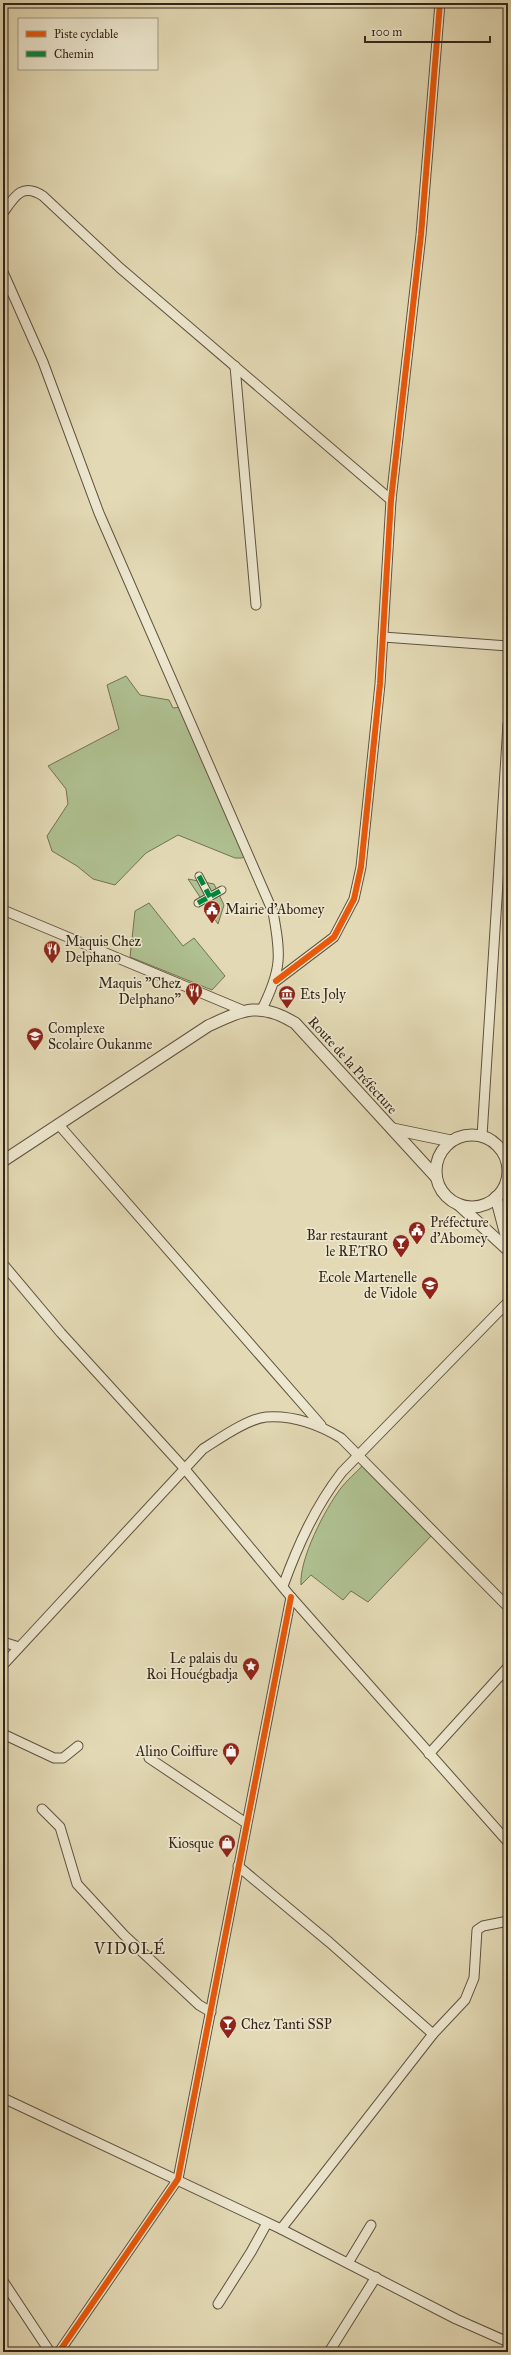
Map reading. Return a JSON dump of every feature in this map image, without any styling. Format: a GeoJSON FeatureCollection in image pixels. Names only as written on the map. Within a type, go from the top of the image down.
{"type":"FeatureCollection","features":[{"type":"Feature","properties":{"kind":"street"},"geometry":{"type":"LineString","coordinates":[[276,982],[334,937],[354,899],[362,866],[382,637],[391,500],[421,235],[440,3]]}},
{"type":"Feature","properties":{"kind":"street"},"geometry":{"type":"LineString","coordinates":[[3,213],[18,193],[27,190],[39,194],[120,268],[391,500]]}},
{"type":"Feature","properties":{"kind":"street"},"geometry":{"type":"LineString","coordinates":[[3,272],[43,362],[99,513],[273,912],[278,938],[279,960],[276,982],[262,1009]]}},
{"type":"Feature","properties":{"kind":"street"},"geometry":{"type":"LineString","coordinates":[[235,366],[256,605]]}},
{"type":"Feature","properties":{"kind":"street"},"geometry":{"type":"LineString","coordinates":[[382,637],[508,646]]}},
{"type":"Feature","properties":{"kind":"street"},"geometry":{"type":"LineString","coordinates":[[482,1136],[508,724]]}},
{"type":"Feature","properties":{"kind":"street"},"geometry":{"type":"LineString","coordinates":[[199,876],[210,897]]}},
{"type":"Feature","properties":{"kind":"street"},"geometry":{"type":"LineString","coordinates":[[198,904],[222,890]]}},
{"type":"Feature","properties":{"kind":"street"},"geometry":{"type":"LineString","coordinates":[[3,910],[242,1010]]}},
{"type":"Feature","properties":{"kind":"street","name":"Route de la Préfecture"},"geometry":{"type":"LineString","coordinates":[[3,1161],[208,1026],[242,1010],[262,1009],[282,1015],[295,1023],[436,1177]]}},
{"type":"Feature","properties":{"kind":"street"},"geometry":{"type":"LineString","coordinates":[[58,1125],[321,1426]]}},
{"type":"Feature","properties":{"kind":"street","name":"Route de la Préfecture"},"geometry":{"type":"LineString","coordinates":[[392,1129],[450,1141]]}},
{"type":"Feature","properties":{"kind":"street"},"geometry":{"type":"LineString","coordinates":[[457,1204],[474,1207],[489,1202],[496,1197],[506,1182],[508,1164],[505,1157],[496,1144],[482,1136],[466,1135],[450,1141],[442,1150],[437,1161],[436,1177],[443,1193],[508,1250]]}},
{"type":"Feature","properties":{"kind":"street"},"geometry":{"type":"LineString","coordinates":[[496,1197],[508,1243]]}},
{"type":"Feature","properties":{"kind":"street"},"geometry":{"type":"LineString","coordinates":[[3,1264],[61,1333],[184,1468],[291,1597],[508,1842]]}},
{"type":"Feature","properties":{"kind":"street"},"geometry":{"type":"LineString","coordinates":[[283,1586],[297,1547],[323,1497],[359,1454],[508,1302]]}},
{"type":"Feature","properties":{"kind":"street"},"geometry":{"type":"LineString","coordinates":[[3,1665],[203,1449],[243,1426],[265,1417],[297,1419],[321,1426],[341,1438],[359,1454],[508,1607]]}},
{"type":"Feature","properties":{"kind":"street"},"geometry":{"type":"LineString","coordinates":[[59,2352],[178,2179],[291,1597]]}},
{"type":"Feature","properties":{"kind":"street"},"geometry":{"type":"LineString","coordinates":[[3,1642],[19,1647]]}},
{"type":"Feature","properties":{"kind":"street"},"geometry":{"type":"LineString","coordinates":[[429,1754],[508,1666]]}},
{"type":"Feature","properties":{"kind":"street"},"geometry":{"type":"LineString","coordinates":[[3,1734],[54,1758],[63,1758],[78,1746]]}},
{"type":"Feature","properties":{"kind":"street"},"geometry":{"type":"LineString","coordinates":[[149,1758],[246,1823]]}},
{"type":"Feature","properties":{"kind":"street"},"geometry":{"type":"LineString","coordinates":[[42,1809],[60,1827],[64,1836],[73,1877],[96,1907],[199,2005],[211,2012]]}},
{"type":"Feature","properties":{"kind":"street"},"geometry":{"type":"LineString","coordinates":[[238,1866],[329,1942],[433,2034]]}},
{"type":"Feature","properties":{"kind":"street"},"geometry":{"type":"LineString","coordinates":[[282,2229],[433,2034],[462,2004],[469,1993],[474,1978],[477,1930],[483,1926],[508,1921]]}},
{"type":"Feature","properties":{"kind":"street"},"geometry":{"type":"LineString","coordinates":[[3,2098],[282,2229],[456,2319],[508,2342]]}},
{"type":"Feature","properties":{"kind":"street"},"geometry":{"type":"LineString","coordinates":[[218,2304],[252,2252],[267,2222]]}},
{"type":"Feature","properties":{"kind":"street"},"geometry":{"type":"LineString","coordinates":[[348,2263],[371,2225]]}},
{"type":"Feature","properties":{"kind":"street"},"geometry":{"type":"LineString","coordinates":[[329,2352],[376,2277]]}},
{"type":"Feature","properties":{"kind":"street"},"geometry":{"type":"LineString","coordinates":[[3,2281],[50,2352]]}},
{"type":"Feature","properties":{"kind":"green space"},"geometry":{"type":"Polygon","coordinates":[[[126,676],[140,695],[169,700],[173,708],[182,707],[246,855],[242,858],[235,858],[178,835],[146,853],[115,885],[93,879],[77,866],[52,851],[47,836],[68,804],[66,789],[48,766],[119,729],[107,685],[126,676]]]}},
{"type":"Feature","properties":{"kind":"green space"},"geometry":{"type":"Polygon","coordinates":[[[188,879],[214,884],[224,905],[218,924],[188,879]]]}},
{"type":"Feature","properties":{"kind":"green space"},"geometry":{"type":"Polygon","coordinates":[[[149,903],[183,946],[194,938],[225,976],[212,990],[130,957],[135,911],[149,903]]]}},
{"type":"Feature","properties":{"kind":"green space"},"geometry":{"type":"Polygon","coordinates":[[[363,1465],[432,1535],[368,1602],[351,1591],[343,1600],[311,1575],[301,1585],[301,1574],[304,1562],[321,1521],[341,1488],[363,1465]]]}},
{"type":"Feature","properties":{"kind":"marked path"},"geometry":{"type":"LineString","coordinates":[[199,876],[210,897]]}},
{"type":"Feature","properties":{"kind":"marked path"},"geometry":{"type":"LineString","coordinates":[[198,903],[222,890]]}},
{"type":"Feature","properties":{"kind":"cycle path"},"geometry":{"type":"LineString","coordinates":[[276,981],[334,937],[354,899],[361,867],[380,684],[391,500],[421,235],[440,3]]}},
{"type":"Feature","properties":{"kind":"cycle path"},"geometry":{"type":"LineString","coordinates":[[59,2352],[178,2179],[291,1597]]}},
{"type":"Feature","properties":{"kind":"place","name":"Mairie d'Abomey"},"geometry":{"type":"Point","coordinates":[212,924]}},
{"type":"Feature","properties":{"kind":"place","name":"Maquis Chez Delphano"},"geometry":{"type":"Point","coordinates":[52,964]}},
{"type":"Feature","properties":{"kind":"place","name":"Maquis \"Chez Delphano\""},"geometry":{"type":"Point","coordinates":[194,1006]}},
{"type":"Feature","properties":{"kind":"place","name":"Ets Joly"},"geometry":{"type":"Point","coordinates":[287,1009]}},
{"type":"Feature","properties":{"kind":"place","name":"Complexe Scolaire Oukanme"},"geometry":{"type":"Point","coordinates":[35,1051]}},
{"type":"Feature","properties":{"kind":"place","name":"Préfecture d’Abomey"},"geometry":{"type":"Point","coordinates":[417,1245]}},
{"type":"Feature","properties":{"kind":"place","name":"Bar restaurant le RETRO"},"geometry":{"type":"Point","coordinates":[401,1258]}},
{"type":"Feature","properties":{"kind":"place","name":"Ecole Martenelle de Vidole"},"geometry":{"type":"Point","coordinates":[430,1300]}},
{"type":"Feature","properties":{"kind":"place","name":"Le palais du Roi Houégbadja"},"geometry":{"type":"Point","coordinates":[251,1681]}},
{"type":"Feature","properties":{"kind":"place","name":"Alino Coiffure"},"geometry":{"type":"Point","coordinates":[231,1766]}},
{"type":"Feature","properties":{"kind":"place","name":"Kiosque"},"geometry":{"type":"Point","coordinates":[227,1858]}},
{"type":"Feature","properties":{"kind":"place","name":"Chez Tanti SSP"},"geometry":{"type":"Point","coordinates":[228,2039]}},
{"type":"Feature","properties":{"kind":"district","name":"VIDOLÉ"},"geometry":{"type":"Point","coordinates":[130,1948]}}]}
